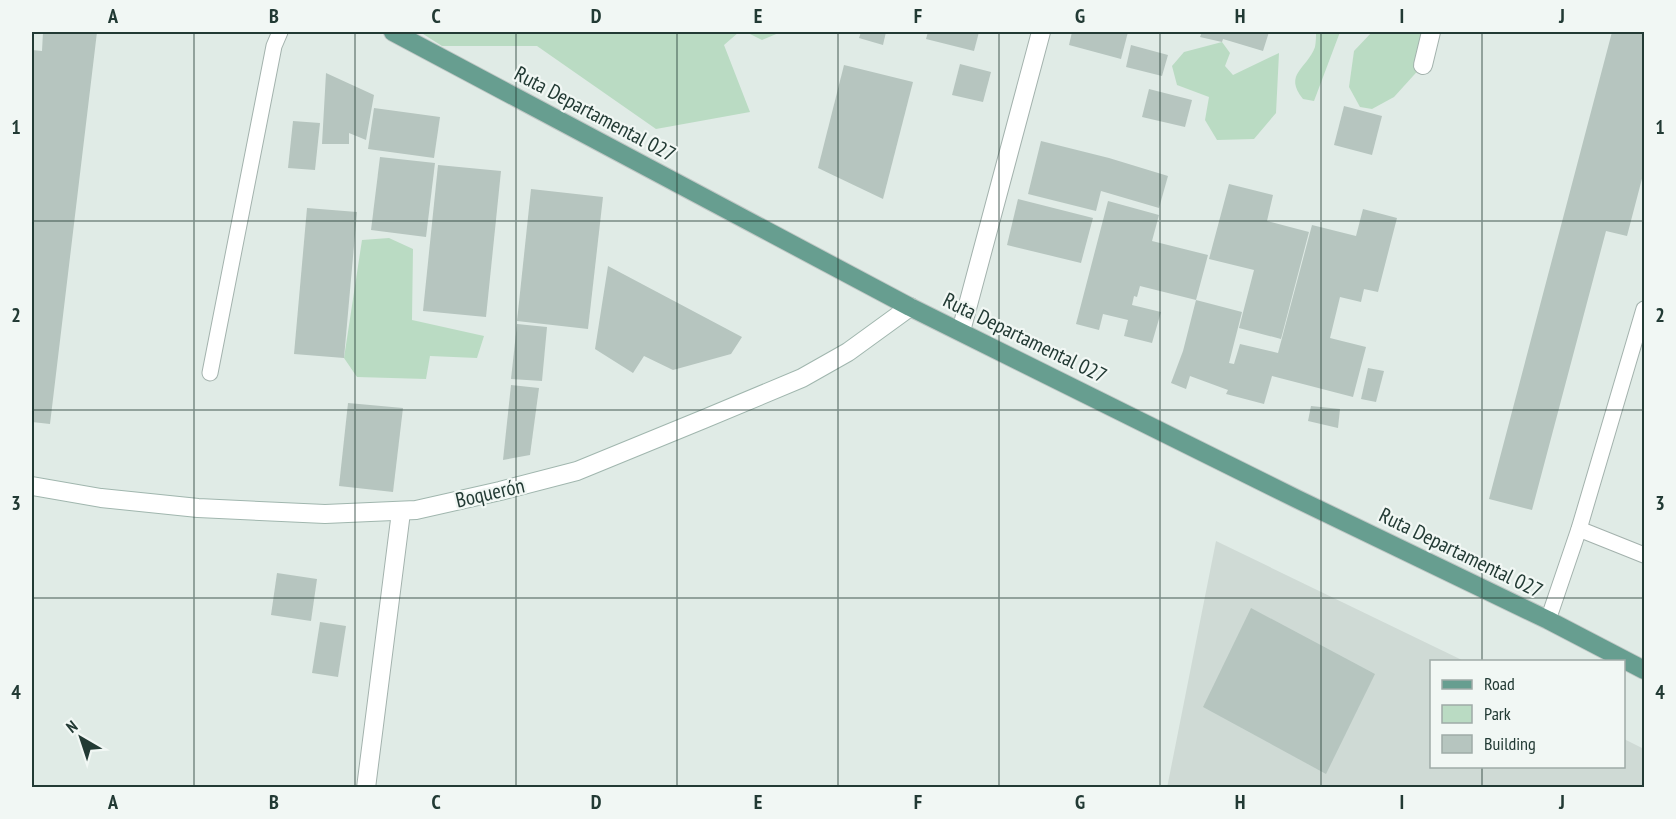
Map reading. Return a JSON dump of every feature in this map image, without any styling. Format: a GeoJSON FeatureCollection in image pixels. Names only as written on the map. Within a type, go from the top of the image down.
{"type":"FeatureCollection","features":[{"type":"Feature","properties":{"kind":"main road","name":"Ruta Departamental 027"},"geometry":{"type":"LineString","coordinates":[[393,32],[910,307],[1297,499],[1548,620],[1625,660]]}},
{"type":"Feature","properties":{"kind":"main road","name":"Ruta Departamental 027"},"geometry":{"type":"LineString","coordinates":[[1625,660],[1644,670]]}},
{"type":"Feature","properties":{"kind":"street"},"geometry":{"type":"LineString","coordinates":[[961,331],[1041,32]]}},
{"type":"Feature","properties":{"kind":"street"},"geometry":{"type":"LineString","coordinates":[[1423,65],[1431,32]]}},
{"type":"Feature","properties":{"kind":"street","name":"Boquerón"},"geometry":{"type":"LineString","coordinates":[[32,486],[101,498],[198,508],[325,514],[401,512],[500,491],[577,471],[802,378],[848,352],[910,307]]}},
{"type":"Feature","properties":{"kind":"street"},"geometry":{"type":"LineString","coordinates":[[366,788],[401,512]]}},
{"type":"Feature","properties":{"kind":"lane"},"geometry":{"type":"LineString","coordinates":[[210,373],[274,46],[280,32]]}},
{"type":"Feature","properties":{"kind":"lane"},"geometry":{"type":"LineString","coordinates":[[1548,620],[1579,528],[1644,309]]}},
{"type":"Feature","properties":{"kind":"lane"},"geometry":{"type":"LineString","coordinates":[[1579,528],[1644,555]]}},
{"type":"Feature","properties":{"kind":"shaded area"},"geometry":{"type":"Polygon","coordinates":[[[1216,541],[1462,660],[1430,660],[1430,768],[1625,768],[1625,740],[1644,749],[1644,787],[1167,788],[1216,541]]]}},
{"type":"Feature","properties":{"kind":"green space"},"geometry":{"type":"Polygon","coordinates":[[[420,32],[739,32],[724,45],[750,112],[656,129],[537,46],[442,46],[420,32]]]}},
{"type":"Feature","properties":{"kind":"green space"},"geometry":{"type":"Polygon","coordinates":[[[746,32],[781,32],[762,40],[746,32]]]}},
{"type":"Feature","properties":{"kind":"green space"},"geometry":{"type":"Polygon","coordinates":[[[1316,32],[1340,32],[1314,101],[1303,99],[1295,83],[1298,72],[1315,47],[1316,32]]]}},
{"type":"Feature","properties":{"kind":"green space"},"geometry":{"type":"Polygon","coordinates":[[[1372,32],[1431,32],[1423,65],[1394,97],[1372,109],[1360,107],[1349,87],[1354,51],[1372,32]]]}},
{"type":"Feature","properties":{"kind":"green space"},"geometry":{"type":"Polygon","coordinates":[[[1222,42],[1230,53],[1225,66],[1233,75],[1279,53],[1276,113],[1254,139],[1217,140],[1205,120],[1209,97],[1177,85],[1172,66],[1184,52],[1222,42]]]}},
{"type":"Feature","properties":{"kind":"green space"},"geometry":{"type":"Polygon","coordinates":[[[389,238],[413,249],[412,320],[484,336],[477,358],[430,356],[426,379],[357,377],[344,358],[362,240],[389,238]]]}},
{"type":"Feature","properties":{"kind":"building"},"geometry":{"type":"Polygon","coordinates":[[[43,32],[97,32],[50,424],[32,422],[32,50],[42,51],[43,32]]]}},
{"type":"Feature","properties":{"kind":"building"},"geometry":{"type":"Polygon","coordinates":[[[861,32],[886,32],[883,45],[859,38],[861,32]]]}},
{"type":"Feature","properties":{"kind":"building"},"geometry":{"type":"Polygon","coordinates":[[[928,32],[979,32],[974,51],[926,39],[928,32]]]}},
{"type":"Feature","properties":{"kind":"building"},"geometry":{"type":"Polygon","coordinates":[[[1072,32],[1128,32],[1121,59],[1069,45],[1072,32]]]}},
{"type":"Feature","properties":{"kind":"building"},"geometry":{"type":"Polygon","coordinates":[[[1202,32],[1269,32],[1263,51],[1223,39],[1222,42],[1200,37],[1202,32]]]}},
{"type":"Feature","properties":{"kind":"building"},"geometry":{"type":"Polygon","coordinates":[[[1612,32],[1644,32],[1644,171],[1627,236],[1606,231],[1532,510],[1489,499],[1612,32]]]}},
{"type":"Feature","properties":{"kind":"building"},"geometry":{"type":"Polygon","coordinates":[[[1131,45],[1168,55],[1162,76],[1126,67],[1131,45]]]}},
{"type":"Feature","properties":{"kind":"building"},"geometry":{"type":"Polygon","coordinates":[[[960,64],[991,72],[983,102],[952,95],[960,64]]]}},
{"type":"Feature","properties":{"kind":"building"},"geometry":{"type":"Polygon","coordinates":[[[844,65],[913,82],[883,199],[818,168],[844,65]]]}},
{"type":"Feature","properties":{"kind":"building"},"geometry":{"type":"Polygon","coordinates":[[[326,73],[374,95],[366,140],[349,133],[349,144],[322,144],[326,73]]]}},
{"type":"Feature","properties":{"kind":"building"},"geometry":{"type":"Polygon","coordinates":[[[1149,89],[1192,100],[1185,127],[1142,117],[1149,89]]]}},
{"type":"Feature","properties":{"kind":"building"},"geometry":{"type":"Polygon","coordinates":[[[1344,106],[1382,116],[1372,155],[1334,145],[1344,106]]]}},
{"type":"Feature","properties":{"kind":"building"},"geometry":{"type":"Polygon","coordinates":[[[374,108],[440,117],[434,158],[368,149],[374,108]]]}},
{"type":"Feature","properties":{"kind":"building"},"geometry":{"type":"Polygon","coordinates":[[[293,121],[320,123],[315,170],[288,168],[293,121]]]}},
{"type":"Feature","properties":{"kind":"building"},"geometry":{"type":"Polygon","coordinates":[[[1041,141],[1168,176],[1159,208],[1101,191],[1096,211],[1028,194],[1041,141]]]}},
{"type":"Feature","properties":{"kind":"building"},"geometry":{"type":"Polygon","coordinates":[[[380,157],[435,163],[426,237],[371,230],[380,157]]]}},
{"type":"Feature","properties":{"kind":"building"},"geometry":{"type":"Polygon","coordinates":[[[438,165],[501,171],[486,317],[423,311],[438,165]]]}},
{"type":"Feature","properties":{"kind":"building"},"geometry":{"type":"Polygon","coordinates":[[[1229,184],[1273,195],[1267,221],[1309,232],[1281,339],[1239,328],[1254,270],[1209,259],[1229,184]]]}},
{"type":"Feature","properties":{"kind":"building"},"geometry":{"type":"Polygon","coordinates":[[[531,189],[603,197],[588,329],[517,321],[531,189]]]}},
{"type":"Feature","properties":{"kind":"building"},"geometry":{"type":"Polygon","coordinates":[[[1018,199],[1093,218],[1081,263],[1007,245],[1018,199]]]}},
{"type":"Feature","properties":{"kind":"building"},"geometry":{"type":"Polygon","coordinates":[[[1108,201],[1159,215],[1152,241],[1208,255],[1196,300],[1140,286],[1132,305],[1161,312],[1152,343],[1124,336],[1128,320],[1103,314],[1099,330],[1076,324],[1108,201]]]}},
{"type":"Feature","properties":{"kind":"building"},"geometry":{"type":"Polygon","coordinates":[[[307,208],[357,212],[344,358],[294,354],[307,208]]]}},
{"type":"Feature","properties":{"kind":"building"},"geometry":{"type":"Polygon","coordinates":[[[1363,209],[1397,218],[1378,292],[1364,289],[1361,302],[1340,297],[1330,338],[1366,347],[1353,397],[1272,376],[1264,404],[1226,394],[1228,390],[1190,376],[1186,389],[1171,383],[1183,351],[1196,300],[1242,312],[1229,363],[1234,364],[1240,344],[1278,353],[1312,225],[1356,236],[1363,209]]]}},
{"type":"Feature","properties":{"kind":"building"},"geometry":{"type":"Polygon","coordinates":[[[608,266],[742,337],[731,354],[673,370],[644,356],[633,373],[595,349],[608,266]]]}},
{"type":"Feature","properties":{"kind":"building"},"geometry":{"type":"Polygon","coordinates":[[[517,324],[547,327],[542,381],[511,379],[517,324]]]}},
{"type":"Feature","properties":{"kind":"building"},"geometry":{"type":"Polygon","coordinates":[[[1368,368],[1384,371],[1376,402],[1361,399],[1368,368]]]}},
{"type":"Feature","properties":{"kind":"building"},"geometry":{"type":"Polygon","coordinates":[[[511,385],[539,388],[530,455],[503,460],[511,385]]]}},
{"type":"Feature","properties":{"kind":"building"},"geometry":{"type":"Polygon","coordinates":[[[348,403],[403,408],[393,492],[339,486],[348,403]]]}},
{"type":"Feature","properties":{"kind":"building"},"geometry":{"type":"Polygon","coordinates":[[[1311,406],[1340,409],[1338,428],[1308,421],[1311,406]]]}},
{"type":"Feature","properties":{"kind":"building"},"geometry":{"type":"Polygon","coordinates":[[[277,573],[317,579],[311,621],[271,615],[277,573]]]}},
{"type":"Feature","properties":{"kind":"building"},"geometry":{"type":"Polygon","coordinates":[[[1251,608],[1375,674],[1326,774],[1203,707],[1251,608]]]}},
{"type":"Feature","properties":{"kind":"building"},"geometry":{"type":"Polygon","coordinates":[[[320,622],[346,626],[338,677],[312,673],[320,622]]]}}]}
